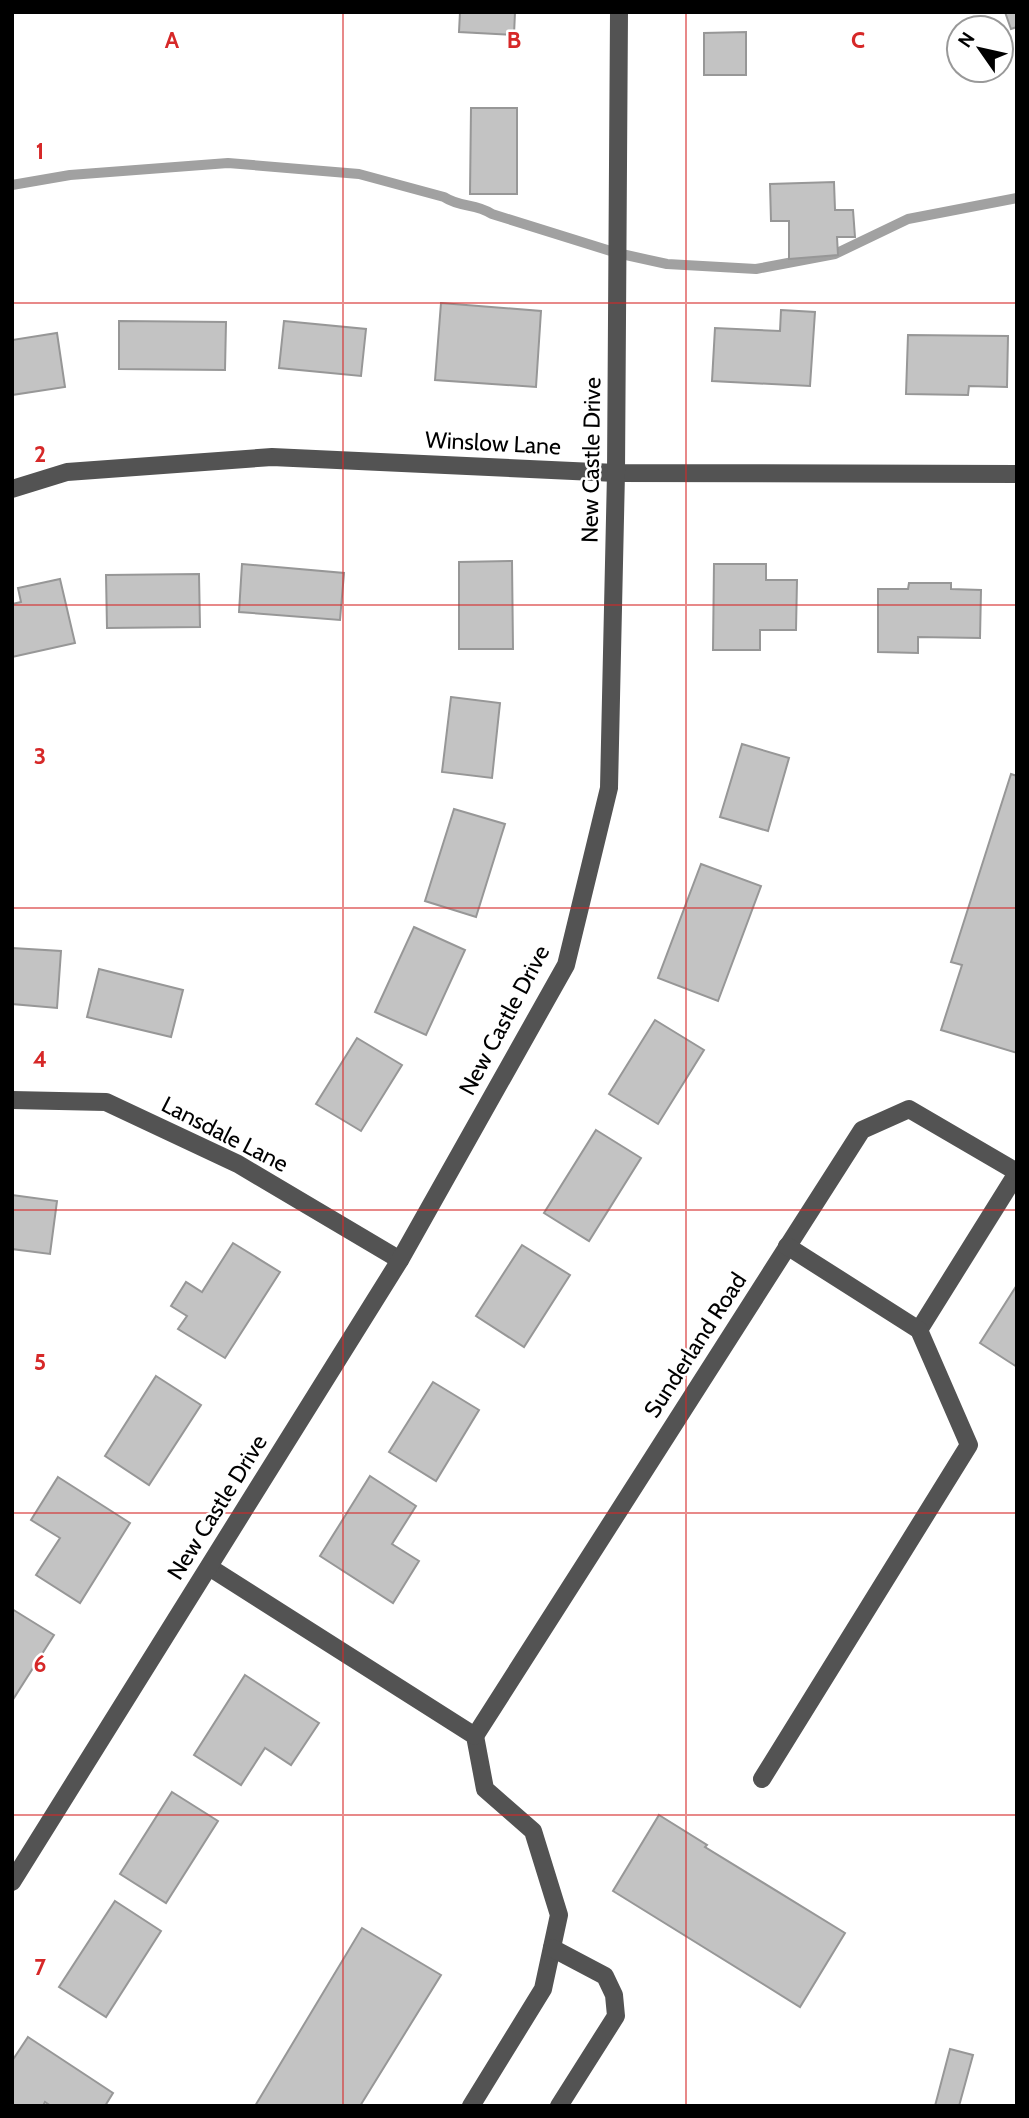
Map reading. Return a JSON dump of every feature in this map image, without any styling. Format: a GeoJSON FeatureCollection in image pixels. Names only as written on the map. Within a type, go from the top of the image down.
{"type":"FeatureCollection","features":[{"type":"Feature","properties":{"kind":"street","name":"New Castle Drive"},"geometry":{"type":"LineString","coordinates":[[12,1882],[400,1260],[566,965],[608,788],[616,473],[620,12]]}},
{"type":"Feature","properties":{"kind":"street","name":"Winslow Lane"},"geometry":{"type":"LineString","coordinates":[[12,489],[67,472],[272,457],[616,473],[1017,474]]}},
{"type":"Feature","properties":{"kind":"street","name":"Lansdale Lane"},"geometry":{"type":"LineString","coordinates":[[12,1100],[106,1102],[238,1164],[400,1260]]}},
{"type":"Feature","properties":{"kind":"street","name":"Sunderland Road"},"geometry":{"type":"LineString","coordinates":[[475,1736],[862,1130],[909,1109],[1017,1173]]}},
{"type":"Feature","properties":{"kind":"street"},"geometry":{"type":"LineString","coordinates":[[919,1330],[1017,1173]]}},
{"type":"Feature","properties":{"kind":"street"},"geometry":{"type":"LineString","coordinates":[[762,1779],[969,1446],[919,1330],[787,1247]]}},
{"type":"Feature","properties":{"kind":"street"},"geometry":{"type":"LineString","coordinates":[[209,1567],[475,1736],[485,1789],[533,1831],[559,1915],[543,1989],[471,2106]]}},
{"type":"Feature","properties":{"kind":"street"},"geometry":{"type":"LineString","coordinates":[[552,1948],[605,1976],[614,1995],[616,2016],[559,2106]]}},
{"type":"Feature","properties":{"kind":"building"},"geometry":{"type":"Polygon","coordinates":[[[460,12],[515,12],[514,35],[459,32],[460,12]]]}},
{"type":"Feature","properties":{"kind":"building"},"geometry":{"type":"Polygon","coordinates":[[[1005,12],[1017,12],[1017,27],[1015,28],[1015,14],[1005,12]]]}},
{"type":"Feature","properties":{"kind":"building"},"geometry":{"type":"Polygon","coordinates":[[[746,32],[746,75],[704,75],[704,33],[746,32]]]}},
{"type":"Feature","properties":{"kind":"building"},"geometry":{"type":"Polygon","coordinates":[[[471,108],[517,108],[517,194],[470,194],[471,108]]]}},
{"type":"Feature","properties":{"kind":"building"},"geometry":{"type":"Polygon","coordinates":[[[834,182],[835,210],[853,210],[855,237],[837,237],[838,255],[789,259],[789,221],[771,221],[770,184],[834,182]]]}},
{"type":"Feature","properties":{"kind":"building"},"geometry":{"type":"Polygon","coordinates":[[[441,303],[541,311],[536,387],[435,380],[441,303]]]}},
{"type":"Feature","properties":{"kind":"building"},"geometry":{"type":"Polygon","coordinates":[[[781,310],[815,312],[810,386],[712,381],[715,328],[780,331],[781,310]]]}},
{"type":"Feature","properties":{"kind":"building"},"geometry":{"type":"Polygon","coordinates":[[[119,321],[226,322],[225,370],[119,369],[119,321]]]}},
{"type":"Feature","properties":{"kind":"building"},"geometry":{"type":"Polygon","coordinates":[[[284,321],[366,329],[361,376],[279,368],[284,321]]]}},
{"type":"Feature","properties":{"kind":"building"},"geometry":{"type":"Polygon","coordinates":[[[57,333],[65,387],[12,395],[12,340],[57,333]]]}},
{"type":"Feature","properties":{"kind":"building"},"geometry":{"type":"Polygon","coordinates":[[[908,335],[1008,336],[1007,387],[969,386],[968,395],[906,394],[908,335]]]}},
{"type":"Feature","properties":{"kind":"building"},"geometry":{"type":"Polygon","coordinates":[[[512,561],[513,649],[459,649],[459,562],[512,561]]]}},
{"type":"Feature","properties":{"kind":"building"},"geometry":{"type":"Polygon","coordinates":[[[242,564],[344,573],[340,620],[239,612],[242,564]]]}},
{"type":"Feature","properties":{"kind":"building"},"geometry":{"type":"Polygon","coordinates":[[[714,564],[766,564],[766,580],[797,580],[796,630],[760,630],[760,650],[713,650],[714,564]]]}},
{"type":"Feature","properties":{"kind":"building"},"geometry":{"type":"Polygon","coordinates":[[[199,574],[200,627],[107,628],[106,575],[199,574]]]}},
{"type":"Feature","properties":{"kind":"building"},"geometry":{"type":"Polygon","coordinates":[[[60,579],[75,643],[12,657],[12,604],[21,602],[18,588],[60,579]]]}},
{"type":"Feature","properties":{"kind":"building"},"geometry":{"type":"Polygon","coordinates":[[[909,583],[951,583],[951,589],[981,590],[980,638],[918,637],[918,653],[878,652],[878,589],[908,589],[909,583]]]}},
{"type":"Feature","properties":{"kind":"building"},"geometry":{"type":"Polygon","coordinates":[[[451,697],[500,703],[492,778],[442,772],[451,697]]]}},
{"type":"Feature","properties":{"kind":"building"},"geometry":{"type":"Polygon","coordinates":[[[742,744],[789,758],[768,831],[720,817],[742,744]]]}},
{"type":"Feature","properties":{"kind":"building"},"geometry":{"type":"Polygon","coordinates":[[[1011,774],[1017,776],[1017,1053],[941,1030],[962,965],[951,962],[1011,774]]]}},
{"type":"Feature","properties":{"kind":"building"},"geometry":{"type":"Polygon","coordinates":[[[454,809],[505,824],[476,917],[425,901],[454,809]]]}},
{"type":"Feature","properties":{"kind":"building"},"geometry":{"type":"Polygon","coordinates":[[[701,864],[761,886],[718,1001],[658,978],[701,864]]]}},
{"type":"Feature","properties":{"kind":"building"},"geometry":{"type":"Polygon","coordinates":[[[414,927],[465,950],[426,1035],[375,1012],[414,927]]]}},
{"type":"Feature","properties":{"kind":"building"},"geometry":{"type":"Polygon","coordinates":[[[12,948],[61,951],[57,1008],[12,1004],[12,948]]]}},
{"type":"Feature","properties":{"kind":"building"},"geometry":{"type":"Polygon","coordinates":[[[99,969],[183,990],[171,1037],[87,1017],[99,969]]]}},
{"type":"Feature","properties":{"kind":"building"},"geometry":{"type":"Polygon","coordinates":[[[655,1020],[704,1050],[658,1124],[609,1094],[655,1020]]]}},
{"type":"Feature","properties":{"kind":"building"},"geometry":{"type":"Polygon","coordinates":[[[357,1038],[402,1065],[361,1131],[316,1104],[357,1038]]]}},
{"type":"Feature","properties":{"kind":"building"},"geometry":{"type":"Polygon","coordinates":[[[596,1130],[641,1158],[589,1241],[544,1213],[596,1130]]]}},
{"type":"Feature","properties":{"kind":"building"},"geometry":{"type":"Polygon","coordinates":[[[12,1195],[57,1201],[50,1254],[12,1249],[12,1195]]]}},
{"type":"Feature","properties":{"kind":"building"},"geometry":{"type":"Polygon","coordinates":[[[233,1243],[280,1272],[225,1358],[178,1329],[187,1316],[171,1306],[186,1282],[202,1292],[233,1243]]]}},
{"type":"Feature","properties":{"kind":"building"},"geometry":{"type":"Polygon","coordinates":[[[522,1245],[570,1275],[524,1347],[476,1316],[522,1245]]]}},
{"type":"Feature","properties":{"kind":"building"},"geometry":{"type":"Polygon","coordinates":[[[1017,1285],[1017,1367],[980,1343],[1017,1285]]]}},
{"type":"Feature","properties":{"kind":"building"},"geometry":{"type":"Polygon","coordinates":[[[156,1376],[201,1405],[149,1485],[105,1456],[156,1376]]]}},
{"type":"Feature","properties":{"kind":"building"},"geometry":{"type":"Polygon","coordinates":[[[433,1382],[479,1410],[436,1481],[389,1452],[433,1382]]]}},
{"type":"Feature","properties":{"kind":"building"},"geometry":{"type":"Polygon","coordinates":[[[370,1476],[416,1506],[392,1544],[419,1561],[393,1603],[320,1556],[370,1476]]]}},
{"type":"Feature","properties":{"kind":"building"},"geometry":{"type":"Polygon","coordinates":[[[58,1477],[130,1523],[80,1603],[36,1575],[60,1538],[31,1520],[58,1477]]]}},
{"type":"Feature","properties":{"kind":"building"},"geometry":{"type":"Polygon","coordinates":[[[12,1609],[54,1635],[12,1701],[12,1609]]]}},
{"type":"Feature","properties":{"kind":"building"},"geometry":{"type":"Polygon","coordinates":[[[245,1675],[319,1723],[291,1765],[265,1748],[241,1785],[194,1755],[245,1675]]]}},
{"type":"Feature","properties":{"kind":"building"},"geometry":{"type":"Polygon","coordinates":[[[172,1792],[218,1821],[166,1903],[120,1874],[172,1792]]]}},
{"type":"Feature","properties":{"kind":"building"},"geometry":{"type":"Polygon","coordinates":[[[659,1815],[707,1845],[705,1847],[845,1933],[800,2007],[613,1891],[659,1815]]]}},
{"type":"Feature","properties":{"kind":"building"},"geometry":{"type":"Polygon","coordinates":[[[115,1901],[161,1931],[106,2017],[59,1987],[115,1901]]]}},
{"type":"Feature","properties":{"kind":"building"},"geometry":{"type":"Polygon","coordinates":[[[362,1928],[441,1975],[360,2106],[255,2106],[362,1928]]]}},
{"type":"Feature","properties":{"kind":"building"},"geometry":{"type":"Polygon","coordinates":[[[28,2037],[113,2093],[105,2106],[51,2106],[45,2102],[43,2106],[12,2106],[12,2061],[28,2037]]]}},
{"type":"Feature","properties":{"kind":"building"},"geometry":{"type":"Polygon","coordinates":[[[950,2049],[973,2055],[959,2106],[935,2106],[950,2049]]]}},
{"type":"Feature","properties":{"kind":"waterway"},"geometry":{"type":"LineString","coordinates":[[12,185],[70,175],[228,163],[359,174],[480,208],[617,253],[667,264],[756,269],[835,254],[908,219],[1017,198]]}}]}
